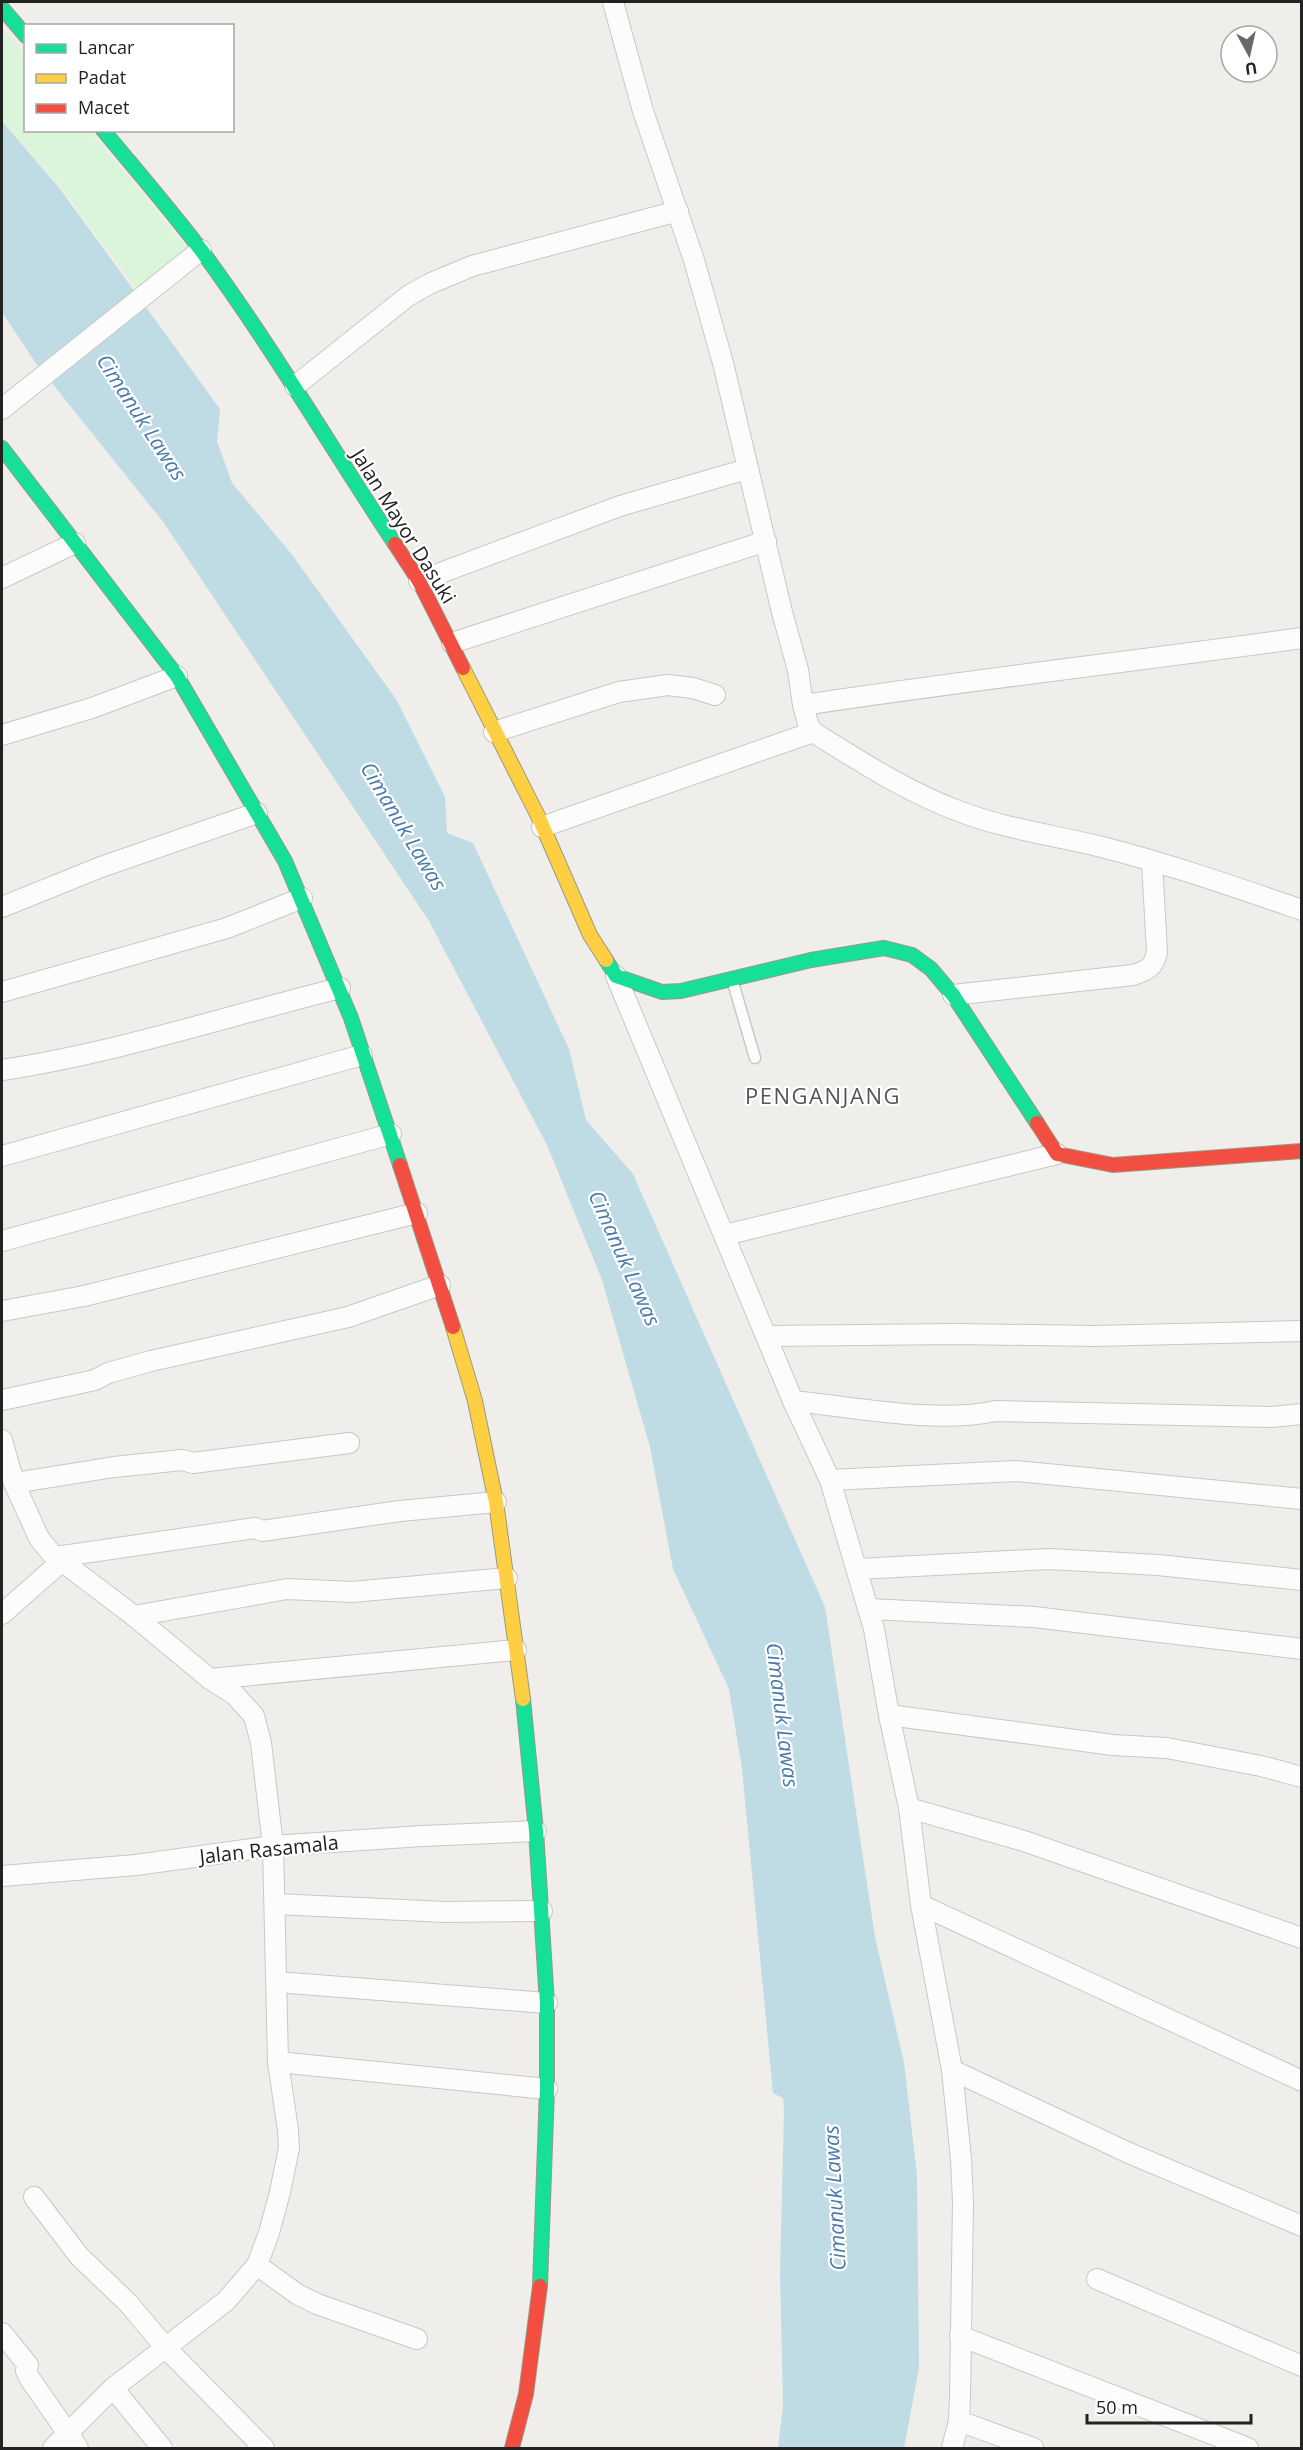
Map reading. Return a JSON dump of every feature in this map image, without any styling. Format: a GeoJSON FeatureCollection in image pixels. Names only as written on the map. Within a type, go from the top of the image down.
{"type":"FeatureCollection","features":[{"type":"Feature","properties":{"kind":"street"},"geometry":{"type":"LineString","coordinates":[[613,2],[643,111],[678,211],[723,363],[747,469],[798,670],[807,719],[905,789],[960,812],[995,824],[1102,847],[1210,878],[1302,910]]}},
{"type":"Feature","properties":{"kind":"street"},"geometry":{"type":"LineString","coordinates":[[2,8],[24,34]]}},
{"type":"Feature","properties":{"kind":"street","name":"Jalan Mayor Dasuki"},"geometry":{"type":"LineString","coordinates":[[105,132],[201,250],[295,386],[347,472],[419,581],[540,822],[590,935],[616,976]]}},
{"type":"Feature","properties":{"kind":"street"},"geometry":{"type":"LineString","coordinates":[[295,386],[408,296],[429,284],[472,266],[678,211]]}},
{"type":"Feature","properties":{"kind":"street"},"geometry":{"type":"LineString","coordinates":[[7,404],[201,250]]}},
{"type":"Feature","properties":{"kind":"street"},"geometry":{"type":"LineString","coordinates":[[2,448],[177,676],[285,861],[340,988],[417,1213],[475,1401],[496,1502],[516,1650],[536,1831],[547,2003],[547,2089],[541,2277],[526,2394],[512,2448]]}},
{"type":"Feature","properties":{"kind":"street"},"geometry":{"type":"LineString","coordinates":[[419,581],[620,506],[747,469]]}},
{"type":"Feature","properties":{"kind":"street"},"geometry":{"type":"LineString","coordinates":[[452,643],[766,541]]}},
{"type":"Feature","properties":{"kind":"street"},"geometry":{"type":"LineString","coordinates":[[2,578],[75,543]]}},
{"type":"Feature","properties":{"kind":"street"},"geometry":{"type":"LineString","coordinates":[[540,822],[807,719],[975,680],[1302,638]]}},
{"type":"Feature","properties":{"kind":"street"},"geometry":{"type":"LineString","coordinates":[[2,735],[92,708],[177,676]]}},
{"type":"Feature","properties":{"kind":"street"},"geometry":{"type":"LineString","coordinates":[[494,732],[619,692],[668,685],[693,688],[715,695]]}},
{"type":"Feature","properties":{"kind":"street"},"geometry":{"type":"LineString","coordinates":[[2,907],[101,867],[257,813]]}},
{"type":"Feature","properties":{"kind":"street"},"geometry":{"type":"LineString","coordinates":[[954,995],[1133,975],[1148,970],[1155,962],[1157,952],[1152,862]]}},
{"type":"Feature","properties":{"kind":"street"},"geometry":{"type":"LineString","coordinates":[[2,992],[227,928],[302,898]]}},
{"type":"Feature","properties":{"kind":"street"},"geometry":{"type":"LineString","coordinates":[[616,976],[662,992],[681,991],[811,960],[884,948],[912,955],[931,969],[954,995],[1057,1154]]}},
{"type":"Feature","properties":{"kind":"street"},"geometry":{"type":"LineString","coordinates":[[616,976],[793,1401],[830,1480],[869,1609],[888,1715],[909,1808],[921,1905],[952,2070],[962,2181],[959,2421],[952,2448]]}},
{"type":"Feature","properties":{"kind":"street"},"geometry":{"type":"LineString","coordinates":[[2,1070],[56,1061],[162,1036],[340,988]]}},
{"type":"Feature","properties":{"kind":"street"},"geometry":{"type":"LineString","coordinates":[[2,1156],[362,1055]]}},
{"type":"Feature","properties":{"kind":"street"},"geometry":{"type":"LineString","coordinates":[[2,1241],[391,1134]]}},
{"type":"Feature","properties":{"kind":"street"},"geometry":{"type":"LineString","coordinates":[[725,1235],[1057,1154],[1113,1165],[1302,1151]]}},
{"type":"Feature","properties":{"kind":"street"},"geometry":{"type":"LineString","coordinates":[[2,1311],[84,1296],[417,1213]]}},
{"type":"Feature","properties":{"kind":"street"},"geometry":{"type":"LineString","coordinates":[[2,1400],[95,1380],[108,1373],[151,1361],[348,1317],[440,1285]]}},
{"type":"Feature","properties":{"kind":"street"},"geometry":{"type":"LineString","coordinates":[[767,1336],[956,1334],[1094,1336],[1302,1331]]}},
{"type":"Feature","properties":{"kind":"street"},"geometry":{"type":"LineString","coordinates":[[793,1401],[936,1416],[973,1416],[996,1411],[1272,1417],[1302,1414]]}},
{"type":"Feature","properties":{"kind":"street"},"geometry":{"type":"LineString","coordinates":[[2,1440],[14,1483],[39,1538],[59,1559],[134,1616],[210,1679],[235,1695],[254,1716],[261,1743],[273,1846],[278,2062],[289,2148],[269,2233],[257,2265],[226,2301],[113,2388],[73,2440],[53,2448]]}},
{"type":"Feature","properties":{"kind":"street"},"geometry":{"type":"LineString","coordinates":[[14,1483],[114,1467],[182,1460],[194,1463],[244,1458],[349,1443]]}},
{"type":"Feature","properties":{"kind":"street"},"geometry":{"type":"LineString","coordinates":[[830,1480],[1016,1471],[1302,1499]]}},
{"type":"Feature","properties":{"kind":"street"},"geometry":{"type":"LineString","coordinates":[[2,1614],[59,1559],[255,1528],[261,1531],[400,1511],[496,1502]]}},
{"type":"Feature","properties":{"kind":"street"},"geometry":{"type":"LineString","coordinates":[[858,1569],[1049,1559],[1158,1565],[1302,1580]]}},
{"type":"Feature","properties":{"kind":"street"},"geometry":{"type":"LineString","coordinates":[[134,1616],[287,1590],[352,1592],[507,1578]]}},
{"type":"Feature","properties":{"kind":"street"},"geometry":{"type":"LineString","coordinates":[[869,1609],[1034,1617],[1302,1649]]}},
{"type":"Feature","properties":{"kind":"street"},"geometry":{"type":"LineString","coordinates":[[210,1679],[516,1650]]}},
{"type":"Feature","properties":{"kind":"street"},"geometry":{"type":"LineString","coordinates":[[888,1715],[1113,1745],[1167,1748],[1261,1766],[1302,1777]]}},
{"type":"Feature","properties":{"kind":"street"},"geometry":{"type":"LineString","coordinates":[[909,1808],[1024,1840],[1184,1894],[1302,1938]]}},
{"type":"Feature","properties":{"kind":"street","name":"Jalan Rasamala"},"geometry":{"type":"LineString","coordinates":[[2,1876],[136,1865],[273,1846],[536,1831]]}},
{"type":"Feature","properties":{"kind":"street"},"geometry":{"type":"LineString","coordinates":[[276,1904],[445,1912],[542,1911]]}},
{"type":"Feature","properties":{"kind":"street"},"geometry":{"type":"LineString","coordinates":[[921,1905],[1302,2081]]}},
{"type":"Feature","properties":{"kind":"street"},"geometry":{"type":"LineString","coordinates":[[277,1982],[547,2003]]}},
{"type":"Feature","properties":{"kind":"street"},"geometry":{"type":"LineString","coordinates":[[278,2062],[547,2089]]}},
{"type":"Feature","properties":{"kind":"street"},"geometry":{"type":"LineString","coordinates":[[952,2070],[1129,2153],[1302,2226]]}},
{"type":"Feature","properties":{"kind":"street"},"geometry":{"type":"LineString","coordinates":[[34,2197],[79,2256],[128,2303],[166,2348],[264,2448]]}},
{"type":"Feature","properties":{"kind":"street"},"geometry":{"type":"LineString","coordinates":[[257,2265],[297,2294],[317,2304],[417,2340]]}},
{"type":"Feature","properties":{"kind":"street"},"geometry":{"type":"LineString","coordinates":[[1097,2279],[1302,2366]]}},
{"type":"Feature","properties":{"kind":"street"},"geometry":{"type":"LineString","coordinates":[[2,2333],[28,2365],[26,2371],[30,2379],[73,2440]]}},
{"type":"Feature","properties":{"kind":"street"},"geometry":{"type":"LineString","coordinates":[[960,2336],[1248,2448]]}},
{"type":"Feature","properties":{"kind":"street"},"geometry":{"type":"LineString","coordinates":[[113,2388],[162,2448]]}},
{"type":"Feature","properties":{"kind":"street"},"geometry":{"type":"LineString","coordinates":[[959,2421],[1033,2448]]}},
{"type":"Feature","properties":{"kind":"lane"},"geometry":{"type":"LineString","coordinates":[[732,979],[755,1058]]}},
{"type":"Feature","properties":{"kind":"green space"},"geometry":{"type":"Polygon","coordinates":[[[2,28],[24,54],[24,132],[91,132],[189,250],[138,290],[62,189],[2,120],[2,28]]]}},
{"type":"Feature","properties":{"kind":"water","name":"Cimanuk Lawas"},"geometry":{"type":"Polygon","coordinates":[[[2,121],[60,189],[220,409],[217,441],[232,483],[293,556],[396,699],[445,797],[447,833],[473,843],[569,1049],[586,1120],[633,1174],[825,1607],[875,1937],[904,2063],[917,2175],[919,2368],[904,2448],[778,2448],[783,2405],[780,2273],[784,2110],[783,2098],[773,2093],[742,1769],[729,1689],[673,1569],[650,1447],[602,1280],[547,1145],[429,921],[164,523],[35,362],[2,312],[2,121]]]}},
{"type":"Feature","properties":{"kind":"traffic: fast"},"geometry":{"type":"LineString","coordinates":[[2,8],[24,34]]}},
{"type":"Feature","properties":{"kind":"traffic: fast"},"geometry":{"type":"LineString","coordinates":[[105,132],[201,250],[227,286],[395,544]]}},
{"type":"Feature","properties":{"kind":"traffic: fast"},"geometry":{"type":"LineString","coordinates":[[2,448],[177,676],[285,861],[351,1018],[400,1165]]}},
{"type":"Feature","properties":{"kind":"traffic: fast"},"geometry":{"type":"LineString","coordinates":[[606,960],[616,976],[662,992],[681,991],[811,960],[884,948],[912,955],[931,969],[953,995],[1037,1123]]}},
{"type":"Feature","properties":{"kind":"traffic: fast"},"geometry":{"type":"LineString","coordinates":[[523,1699],[536,1831],[547,2003],[547,2089],[540,2286]]}},
{"type":"Feature","properties":{"kind":"traffic: slow"},"geometry":{"type":"LineString","coordinates":[[463,668],[539,818],[590,935],[606,960]]}},
{"type":"Feature","properties":{"kind":"traffic: slow"},"geometry":{"type":"LineString","coordinates":[[453,1327],[475,1401],[496,1502],[523,1699]]}},
{"type":"Feature","properties":{"kind":"traffic: jam"},"geometry":{"type":"LineString","coordinates":[[395,544],[419,581],[463,668]]}},
{"type":"Feature","properties":{"kind":"traffic: jam"},"geometry":{"type":"LineString","coordinates":[[1037,1123],[1057,1154],[1113,1165],[1302,1151]]}},
{"type":"Feature","properties":{"kind":"traffic: jam"},"geometry":{"type":"LineString","coordinates":[[400,1165],[453,1327]]}},
{"type":"Feature","properties":{"kind":"traffic: jam"},"geometry":{"type":"LineString","coordinates":[[512,2448],[526,2394],[540,2286]]}},
{"type":"Feature","properties":{"kind":"district","name":"PENGANJANG"},"geometry":{"type":"Point","coordinates":[823,1095]}}]}
